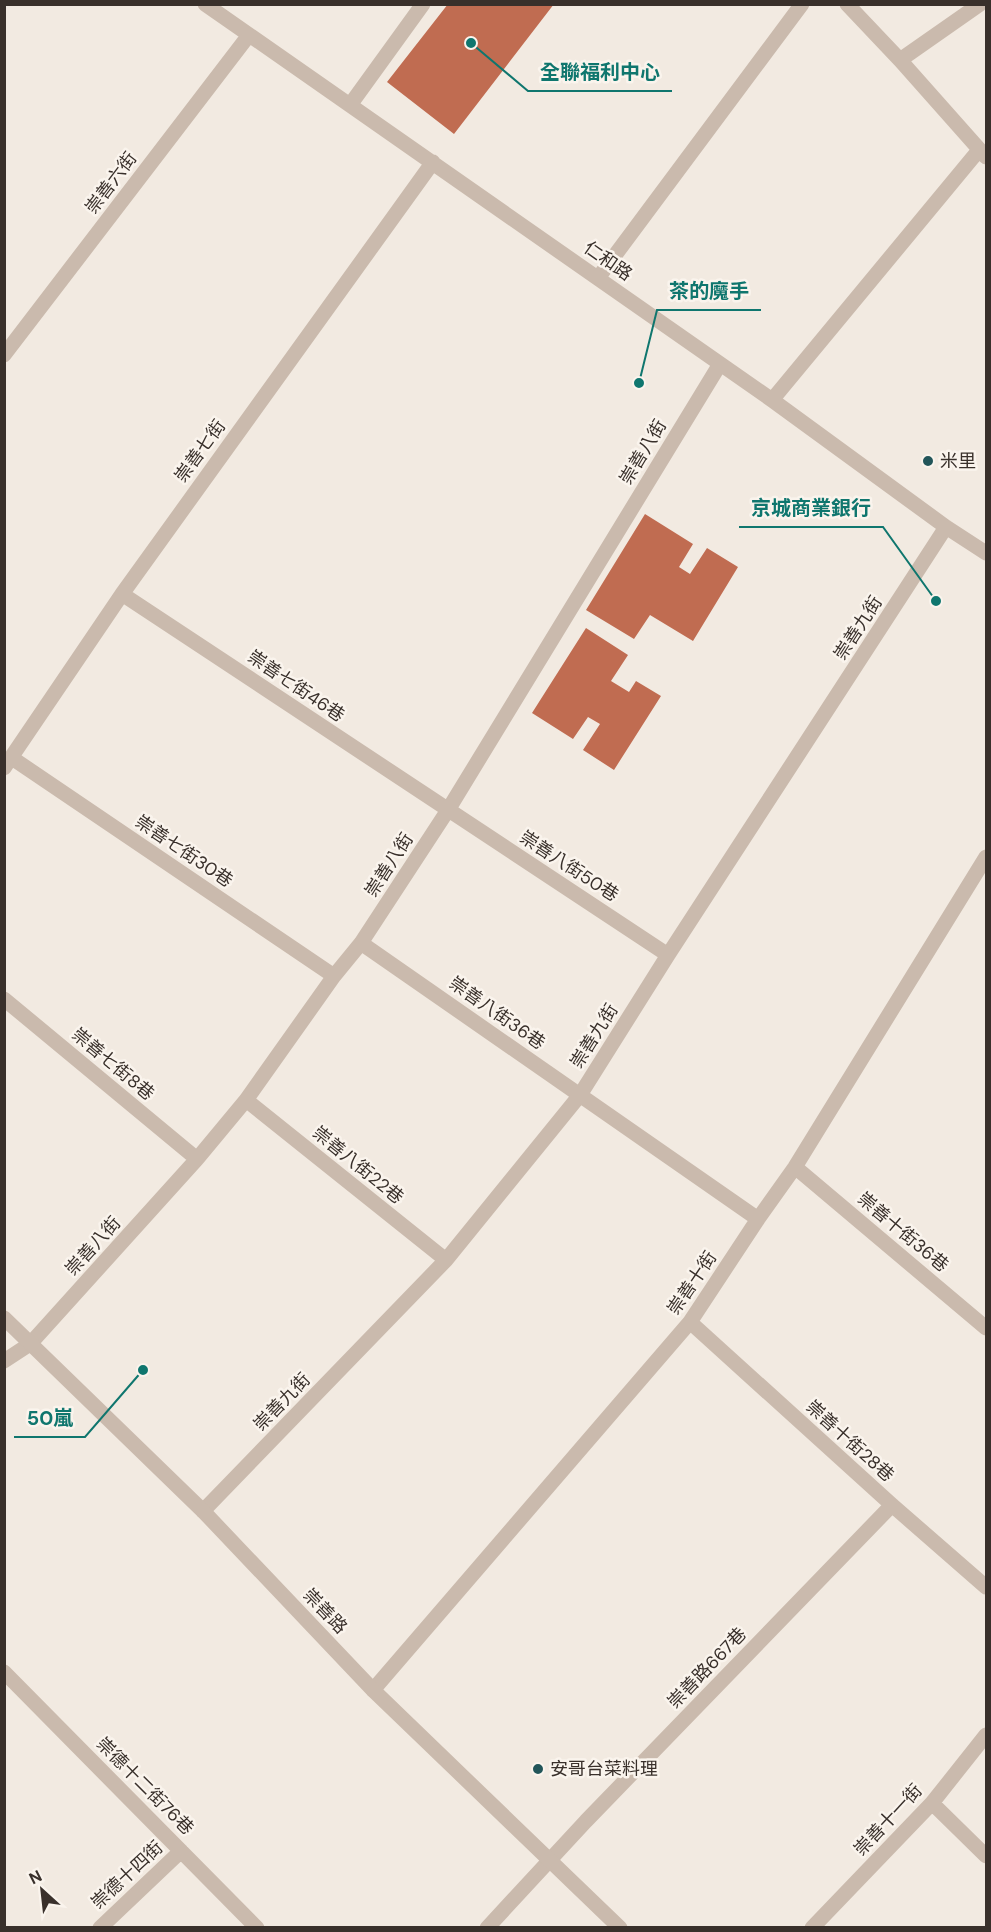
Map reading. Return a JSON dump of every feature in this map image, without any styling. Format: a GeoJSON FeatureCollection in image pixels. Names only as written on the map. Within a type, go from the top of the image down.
{"type":"FeatureCollection","features":[{"type":"Feature","properties":{"kind":"street","name":"仁和路"},"geometry":{"type":"LineString","coordinates":[[205,4],[772,399],[946,527],[987,553]]}},
{"type":"Feature","properties":{"kind":"street"},"geometry":{"type":"LineString","coordinates":[[350,105],[423,4]]}},
{"type":"Feature","properties":{"kind":"street"},"geometry":{"type":"LineString","coordinates":[[598,278],[802,4]]}},
{"type":"Feature","properties":{"kind":"street"},"geometry":{"type":"LineString","coordinates":[[772,399],[983,154],[847,4]]}},
{"type":"Feature","properties":{"kind":"street"},"geometry":{"type":"LineString","coordinates":[[900,60],[980,4]]}},
{"type":"Feature","properties":{"kind":"street","name":"崇善六街"},"geometry":{"type":"LineString","coordinates":[[4,355],[249,35]]}},
{"type":"Feature","properties":{"kind":"street","name":"崇善七街"},"geometry":{"type":"LineString","coordinates":[[8,763],[122,594],[433,162]]}},
{"type":"Feature","properties":{"kind":"street","name":"崇善八街"},"geometry":{"type":"LineString","coordinates":[[4,1361],[30,1344],[197,1159],[246,1100],[334,976],[361,943],[448,810],[720,364]]}},
{"type":"Feature","properties":{"kind":"street","name":"崇善九街"},"geometry":{"type":"LineString","coordinates":[[203,1511],[446,1260],[580,1095],[668,955],[946,527]]}},
{"type":"Feature","properties":{"kind":"street","name":"崇善七街46巷"},"geometry":{"type":"LineString","coordinates":[[122,594],[448,810]]}},
{"type":"Feature","properties":{"kind":"street","name":"崇善七街30巷"},"geometry":{"type":"LineString","coordinates":[[8,763],[334,976]]}},
{"type":"Feature","properties":{"kind":"street","name":"崇善八街50巷"},"geometry":{"type":"LineString","coordinates":[[448,810],[668,955]]}},
{"type":"Feature","properties":{"kind":"street","name":"崇善十街"},"geometry":{"type":"LineString","coordinates":[[373,1690],[690,1322],[795,1167],[987,857]]}},
{"type":"Feature","properties":{"kind":"street","name":"崇善八街36巷"},"geometry":{"type":"LineString","coordinates":[[361,943],[758,1219]]}},
{"type":"Feature","properties":{"kind":"street","name":"崇善七街8巷"},"geometry":{"type":"LineString","coordinates":[[4,999],[197,1159]]}},
{"type":"Feature","properties":{"kind":"street","name":"崇善八街22巷"},"geometry":{"type":"LineString","coordinates":[[246,1100],[446,1260]]}},
{"type":"Feature","properties":{"kind":"street","name":"崇善十街36巷"},"geometry":{"type":"LineString","coordinates":[[795,1167],[987,1328]]}},
{"type":"Feature","properties":{"kind":"street","name":"崇善路"},"geometry":{"type":"LineString","coordinates":[[4,1318],[203,1511],[373,1690],[620,1928]]}},
{"type":"Feature","properties":{"kind":"street","name":"崇善十街28巷"},"geometry":{"type":"LineString","coordinates":[[690,1322],[892,1505],[987,1587]]}},
{"type":"Feature","properties":{"kind":"street","name":"崇善路667巷"},"geometry":{"type":"LineString","coordinates":[[487,1928],[550,1859],[892,1505]]}},
{"type":"Feature","properties":{"kind":"street","name":"崇德十二街76巷"},"geometry":{"type":"LineString","coordinates":[[4,1672],[257,1928]]}},
{"type":"Feature","properties":{"kind":"street","name":"崇善十一街"},"geometry":{"type":"LineString","coordinates":[[812,1928],[932,1803],[987,1735]]}},
{"type":"Feature","properties":{"kind":"street"},"geometry":{"type":"LineString","coordinates":[[932,1803],[987,1856]]}},
{"type":"Feature","properties":{"kind":"street","name":"崇德十四街"},"geometry":{"type":"LineString","coordinates":[[100,1928],[181,1851]]}},
{"type":"Feature","properties":{"kind":"building"},"geometry":{"type":"Polygon","coordinates":[[[448,4],[554,4],[454,134],[387,82],[448,4]]]}},
{"type":"Feature","properties":{"kind":"building"},"geometry":{"type":"Polygon","coordinates":[[[645,514],[693,544],[679,567],[690,574],[707,548],[738,567],[693,641],[650,615],[634,639],[586,610],[645,514]]]}},
{"type":"Feature","properties":{"kind":"building"},"geometry":{"type":"Polygon","coordinates":[[[586,628],[628,655],[611,681],[629,692],[636,681],[661,696],[614,770],[583,750],[600,724],[588,717],[573,739],[532,713],[586,628]]]}},
{"type":"Feature","properties":{"kind":"place","name":"全聯福利中心"},"geometry":{"type":"Point","coordinates":[471,43]}},
{"type":"Feature","properties":{"kind":"place","name":"茶的魔手"},"geometry":{"type":"Point","coordinates":[639,383]}},
{"type":"Feature","properties":{"kind":"place","name":"米里"},"geometry":{"type":"Point","coordinates":[928,461]}},
{"type":"Feature","properties":{"kind":"place","name":"京城商業銀行"},"geometry":{"type":"Point","coordinates":[936,601]}},
{"type":"Feature","properties":{"kind":"place","name":"50嵐"},"geometry":{"type":"Point","coordinates":[143,1370]}},
{"type":"Feature","properties":{"kind":"place","name":"安哥台菜料理"},"geometry":{"type":"Point","coordinates":[538,1769]}}]}
